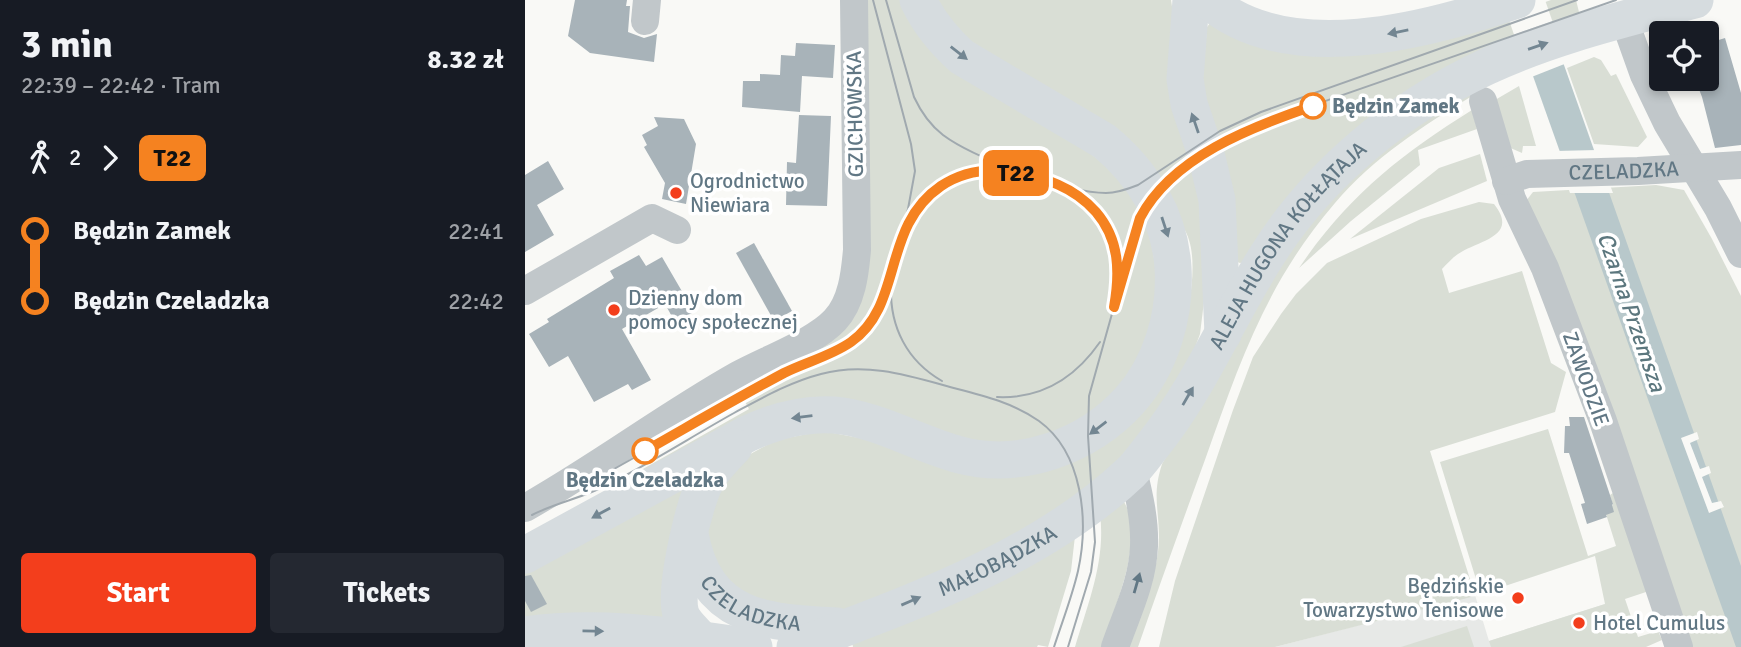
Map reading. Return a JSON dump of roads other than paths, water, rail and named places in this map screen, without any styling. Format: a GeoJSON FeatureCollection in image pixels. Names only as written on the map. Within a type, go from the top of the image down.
{"type":"FeatureCollection","features":[{"type":"Feature","properties":{"kind":"main road"},"geometry":{"type":"LineString","coordinates":[[525,554],[747,434],[778,421],[834,415],[860,419],[962,456],[996,460],[1030,457],[1064,447],[1088,436],[1136,393],[1159,354],[1172,303],[1173,264],[1160,212],[1143,182],[1124,158],[1104,141],[962,57],[932,25],[918,0]]}},
{"type":"Feature","properties":{"kind":"main road","name":"ALEJA HUGONA KOŁŁĄTAJA"},"geometry":{"type":"LineString","coordinates":[[1191,0],[1185,79],[1189,104],[1209,164],[1217,200],[1223,335]]}},
{"type":"Feature","properties":{"kind":"main road"},"geometry":{"type":"LineString","coordinates":[[1208,0],[1239,20],[1269,30],[1312,37],[1352,39],[1464,18],[1517,0]]}},
{"type":"Feature","properties":{"kind":"main road","name":"ALEJA HUGONA KOŁŁĄTAJA"},"geometry":{"type":"LineString","coordinates":[[1223,335],[1266,257],[1291,221],[1358,150],[1407,112],[1485,84],[1608,24],[1695,0]]}},
{"type":"Feature","properties":{"kind":"main road","name":"MAŁOBĄDZKA"},"geometry":{"type":"LineString","coordinates":[[795,647],[988,567],[1044,537],[1081,513],[1133,470],[1177,415],[1223,335]]}},
{"type":"Feature","properties":{"kind":"main road","name":"CZELADZKA"},"geometry":{"type":"LineString","coordinates":[[701,640],[681,615],[678,590],[693,512],[706,481],[747,434]]}},
{"type":"Feature","properties":{"kind":"main road","name":"CZELADZKA"},"geometry":{"type":"LineString","coordinates":[[690,534],[694,556],[716,593],[743,612],[771,621],[848,627]]}},
{"type":"Feature","properties":{"kind":"main road"},"geometry":{"type":"LineString","coordinates":[[525,635],[557,630],[602,631],[754,647]]}},
{"type":"Feature","properties":{"kind":"street","name":"GZICHOWSKA"},"geometry":{"type":"LineString","coordinates":[[525,508],[737,376],[816,334],[835,321],[845,307],[857,250],[854,0]]}},
{"type":"Feature","properties":{"kind":"street"},"geometry":{"type":"LineString","coordinates":[[1608,24],[1644,75],[1667,122],[1718,208],[1741,254]]}},
{"type":"Feature","properties":{"kind":"street","name":"ZAWODZIE"},"geometry":{"type":"LineString","coordinates":[[1485,84],[1517,177],[1511,199],[1545,268],[1584,372],[1679,647]]}},
{"type":"Feature","properties":{"kind":"street","name":"CZELADZKA"},"geometry":{"type":"LineString","coordinates":[[1517,177],[1741,165]]}},
{"type":"Feature","properties":{"kind":"street"},"geometry":{"type":"LineString","coordinates":[[525,291],[652,218],[677,230]]}},
{"type":"Feature","properties":{"kind":"street"},"geometry":{"type":"LineString","coordinates":[[1115,647],[1139,577],[1144,546],[1141,503],[1133,470]]}},
{"type":"Feature","properties":{"kind":"water","name":"Czarna Przemsza"},"geometry":{"type":"Polygon","coordinates":[[[1506,0],[1541,0],[1741,566],[1741,647],[1736,647],[1506,0]]]}},
{"type":"Feature","properties":{"kind":"tram line"},"geometry":{"type":"LineString","coordinates":[[729,404],[785,373],[850,343],[871,323],[880,308],[908,209],[915,171],[911,144],[873,0]]}},
{"type":"Feature","properties":{"kind":"tram line"},"geometry":{"type":"LineString","coordinates":[[886,0],[914,97],[926,118],[938,131],[976,154],[1022,173],[1069,187],[1106,193],[1138,185],[1220,131],[1261,112],[1577,0]]}},
{"type":"Feature","properties":{"kind":"tram line"},"geometry":{"type":"LineString","coordinates":[[1068,647],[1091,572],[1095,542],[1088,436],[1089,396],[1134,235],[1155,197],[1187,166],[1206,153],[1265,122],[1616,0]]}},
{"type":"Feature","properties":{"kind":"tram line","name":"T22"},"geometry":{"type":"LineString","coordinates":[[645,451],[785,373],[850,343],[862,334],[880,307],[898,246],[912,215],[920,203],[956,177],[1003,171],[1034,176],[1076,194],[1102,219],[1115,247],[1118,276],[1114,307],[1129,249],[1140,218],[1153,197],[1178,173],[1225,141],[1265,122],[1313,106]]}},
{"type":"Feature","properties":{"kind":"tram line"},"geometry":{"type":"LineString","coordinates":[[909,220],[927,197],[950,181],[977,172],[1006,171]]}},
{"type":"Feature","properties":{"kind":"tram line"},"geometry":{"type":"LineString","coordinates":[[1068,190],[1090,207],[1105,226],[1114,249],[1118,276]]}},
{"type":"Feature","properties":{"kind":"tram line"},"geometry":{"type":"LineString","coordinates":[[891,288],[894,316],[903,342],[919,364],[942,381]]}},
{"type":"Feature","properties":{"kind":"tram line"},"geometry":{"type":"LineString","coordinates":[[997,397],[1028,394],[1056,384],[1080,366],[1100,342]]}},
{"type":"Feature","properties":{"kind":"tram line"},"geometry":{"type":"LineString","coordinates":[[532,515],[605,486],[755,402],[810,377],[854,369],[918,378],[985,396],[1018,409],[1039,421],[1054,435],[1065,451],[1074,469],[1079,489],[1083,531],[1078,571],[1054,647]]}},
{"type":"Feature","properties":{"kind":"tram line"},"geometry":{"type":"LineString","coordinates":[[582,487],[655,446]]}},
{"type":"Feature","properties":{"kind":"place","name":"Będzin Zamek"},"geometry":{"type":"Point","coordinates":[1313,106]}},
{"type":"Feature","properties":{"kind":"place","name":"Ogrodnictwo Niewiara"},"geometry":{"type":"Point","coordinates":[676,193]}},
{"type":"Feature","properties":{"kind":"place","name":"Dzienny dom pomocy społecznej"},"geometry":{"type":"Point","coordinates":[614,310]}},
{"type":"Feature","properties":{"kind":"place","name":"Będzin Czeladzka"},"geometry":{"type":"Point","coordinates":[645,451]}},
{"type":"Feature","properties":{"kind":"place","name":"Będzińskie Towarzystwo Tenisowe"},"geometry":{"type":"Point","coordinates":[1518,598]}},
{"type":"Feature","properties":{"kind":"place","name":"Hotel Cumulus"},"geometry":{"type":"Point","coordinates":[1579,623]}}]}
